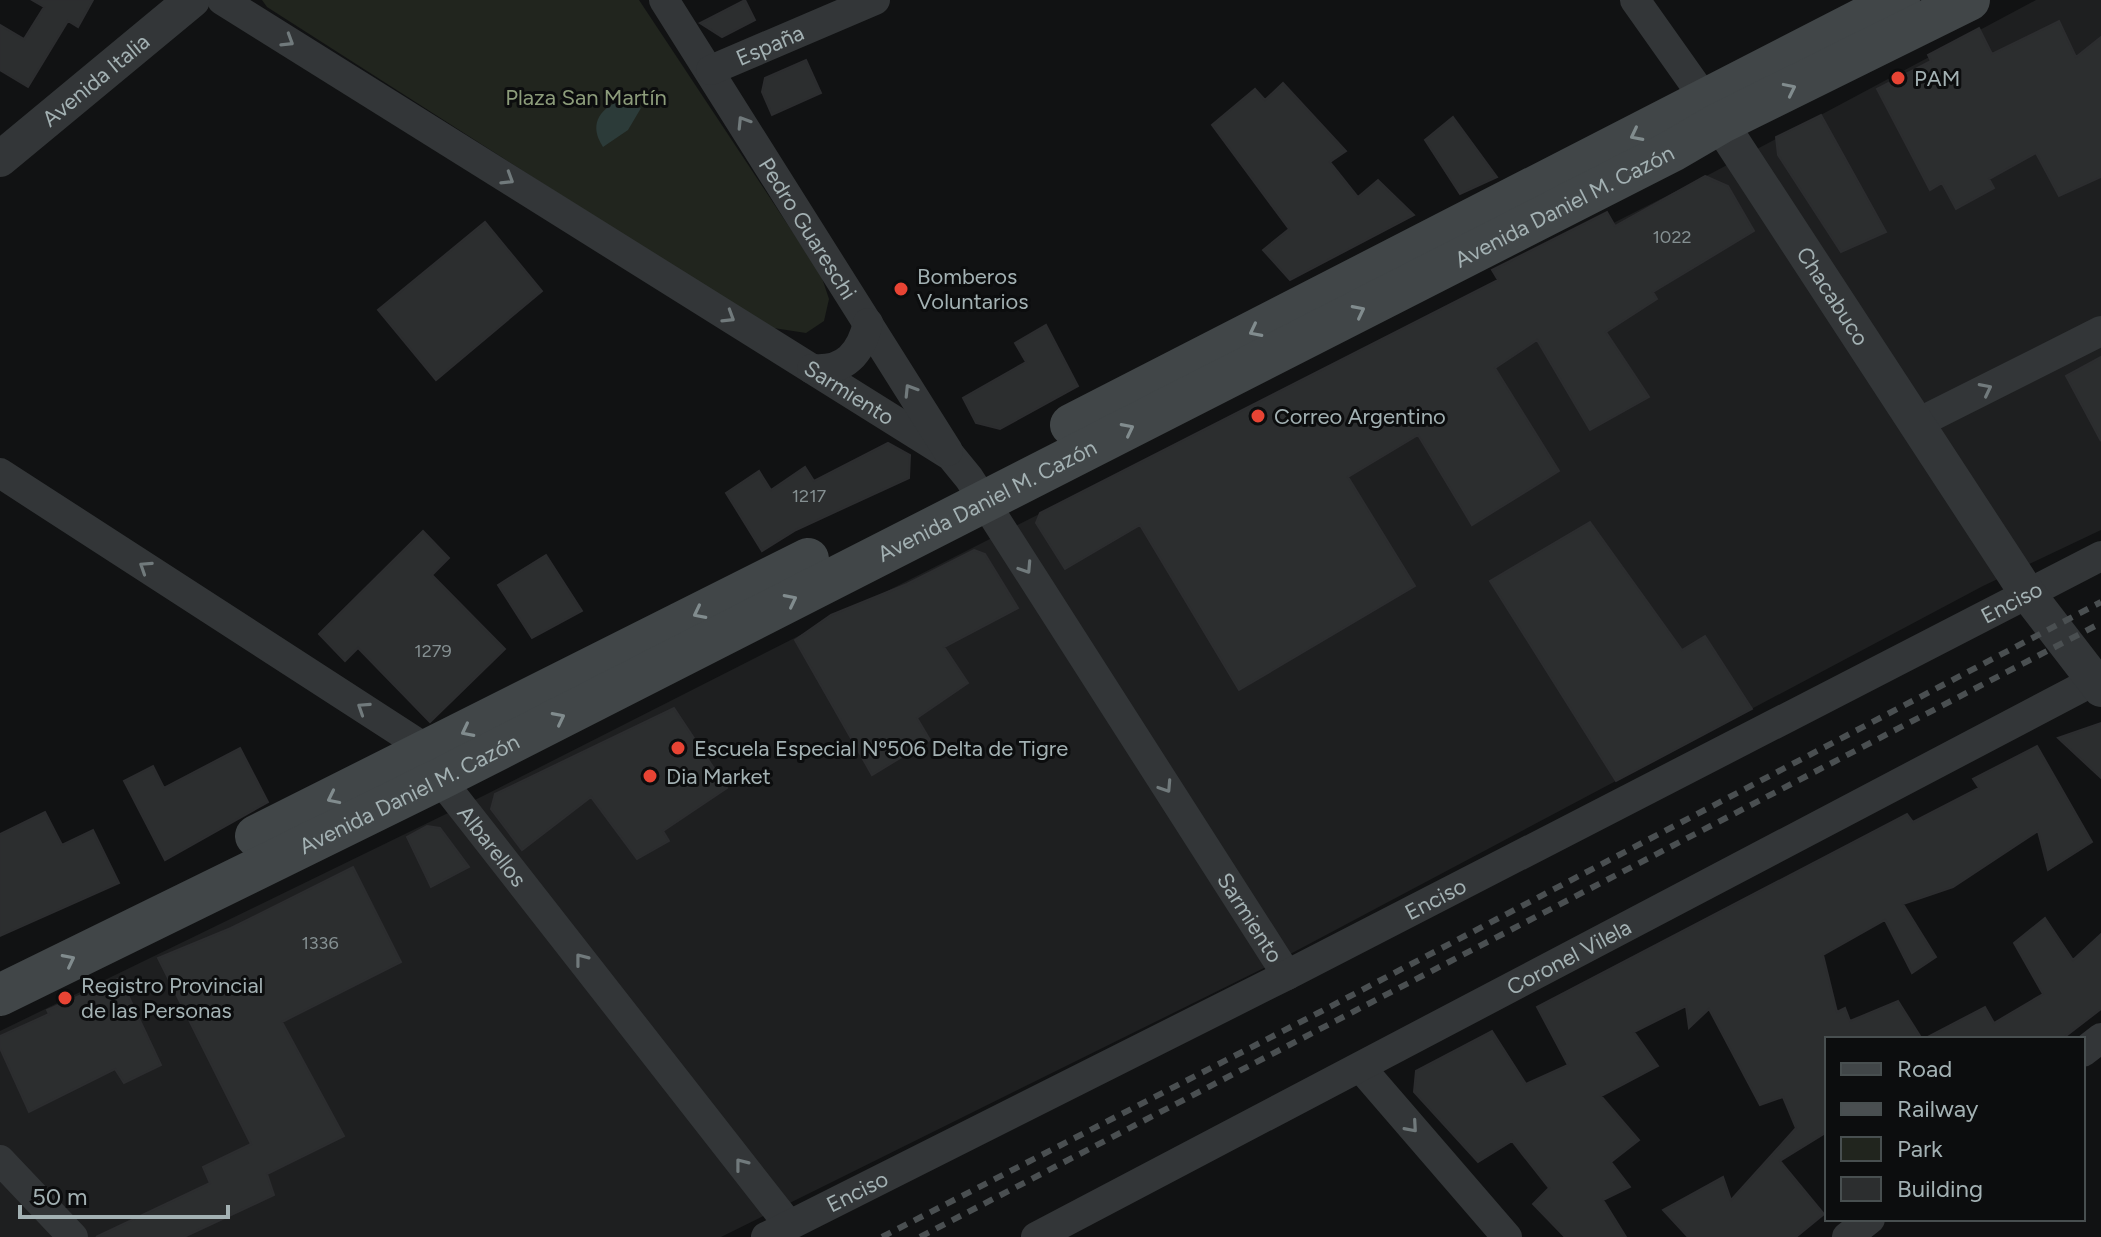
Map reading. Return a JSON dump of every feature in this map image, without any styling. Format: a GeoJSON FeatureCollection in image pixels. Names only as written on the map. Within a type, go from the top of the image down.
{"type":"FeatureCollection","features":[{"type":"Feature","properties":{"kind":"main road","name":"Avenida Daniel M. Cazón"},"geometry":{"type":"LineString","coordinates":[[1712,111],[1899,0]]}},
{"type":"Feature","properties":{"kind":"main road","name":"Avenida Daniel M. Cazón"},"geometry":{"type":"LineString","coordinates":[[0,995],[968,479],[1712,111],[1969,0]]}},
{"type":"Feature","properties":{"kind":"main road","name":"Avenida Daniel M. Cazón"},"geometry":{"type":"LineString","coordinates":[[0,964],[434,765]]}},
{"type":"Feature","properties":{"kind":"street","name":"Avenida Italia"},"geometry":{"type":"LineString","coordinates":[[0,159],[192,0]]}},
{"type":"Feature","properties":{"kind":"street","name":"Sarmiento"},"geometry":{"type":"LineString","coordinates":[[222,0],[812,369],[968,479],[1287,975]]}},
{"type":"Feature","properties":{"kind":"street","name":"Pedro Guareschi"},"geometry":{"type":"LineString","coordinates":[[664,0],[968,479]]}},
{"type":"Feature","properties":{"kind":"street","name":"España"},"geometry":{"type":"LineString","coordinates":[[711,70],[875,0]]}},
{"type":"Feature","properties":{"kind":"street","name":"Chacabuco"},"geometry":{"type":"LineString","coordinates":[[1635,0],[1712,111],[2027,593],[2098,682]]}},
{"type":"Feature","properties":{"kind":"street"},"geometry":{"type":"LineString","coordinates":[[812,369],[828,370],[843,365],[864,342],[868,323]]}},
{"type":"Feature","properties":{"kind":"street"},"geometry":{"type":"LineString","coordinates":[[1916,424],[2101,331]]}},
{"type":"Feature","properties":{"kind":"street","name":"Albarellos"},"geometry":{"type":"LineString","coordinates":[[0,473],[434,765],[777,1231]]}},
{"type":"Feature","properties":{"kind":"street","name":"Enciso"},"geometry":{"type":"LineString","coordinates":[[777,1231],[1287,975],[2101,556]]}},
{"type":"Feature","properties":{"kind":"street","name":"Coronel Vilela"},"geometry":{"type":"LineString","coordinates":[[1036,1237],[2098,682]]}},
{"type":"Feature","properties":{"kind":"street"},"geometry":{"type":"LineString","coordinates":[[2085,1050],[2101,1038]]}},
{"type":"Feature","properties":{"kind":"street"},"geometry":{"type":"LineString","coordinates":[[1361,1068],[1507,1237]]}},
{"type":"Feature","properties":{"kind":"street"},"geometry":{"type":"LineString","coordinates":[[0,1160],[73,1237]]}},
{"type":"Feature","properties":{"kind":"street"},"geometry":{"type":"LineString","coordinates":[[1847,1237],[1867,1221]]}},
{"type":"Feature","properties":{"kind":"shaded area"},"geometry":{"type":"Polygon","coordinates":[[[2036,0],[2101,0],[2101,530],[1983,586],[1262,969],[721,1237],[0,1237],[0,1031],[485,795],[1712,173],[2036,0]]]}},
{"type":"Feature","properties":{"kind":"shaded area"},"geometry":{"type":"Polygon","coordinates":[[[619,101],[641,108],[628,130],[603,147],[597,132],[598,120],[606,109],[619,101]]]}},
{"type":"Feature","properties":{"kind":"green space","name":"Plaza San Martín"},"geometry":{"type":"Polygon","coordinates":[[[262,0],[639,0],[821,275],[829,299],[824,321],[806,333],[767,327],[267,7],[262,0]]]}},
{"type":"Feature","properties":{"kind":"building"},"geometry":{"type":"Polygon","coordinates":[[[32,0],[93,0],[78,27],[68,21],[28,87],[0,70],[0,25],[24,39],[44,7],[32,0]]]}},
{"type":"Feature","properties":{"kind":"building"},"geometry":{"type":"Polygon","coordinates":[[[745,0],[755,20],[722,37],[700,23],[745,0]]]}},
{"type":"Feature","properties":{"kind":"building"},"geometry":{"type":"Polygon","coordinates":[[[2059,21],[2076,57],[2101,37],[2101,177],[2059,196],[2036,153],[1989,179],[1994,188],[1956,209],[1942,183],[1930,190],[1877,89],[1931,61],[1928,55],[1979,28],[1992,54],[2059,21]]]}},
{"type":"Feature","properties":{"kind":"building"},"geometry":{"type":"Polygon","coordinates":[[[806,60],[821,93],[772,115],[762,92],[765,78],[806,60]]]}},
{"type":"Feature","properties":{"kind":"building"},"geometry":{"type":"Polygon","coordinates":[[[1283,83],[1346,151],[1330,162],[1358,197],[1378,180],[1414,215],[1290,280],[1263,250],[1289,229],[1212,125],[1255,89],[1265,100],[1283,83]]]}},
{"type":"Feature","properties":{"kind":"building"},"geometry":{"type":"Polygon","coordinates":[[[1821,115],[1886,232],[1841,252],[1778,155],[1776,137],[1821,115]]]}},
{"type":"Feature","properties":{"kind":"building"},"geometry":{"type":"Polygon","coordinates":[[[1453,117],[1497,177],[1460,194],[1425,140],[1453,117]]]}},
{"type":"Feature","properties":{"kind":"building"},"geometry":{"type":"Polygon","coordinates":[[[1705,176],[1728,186],[1754,231],[1653,292],[1657,299],[1606,332],[1649,397],[1590,430],[1537,340],[1495,368],[1559,471],[1472,525],[1418,435],[1348,477],[1415,586],[1239,690],[1140,525],[1065,569],[1036,523],[1040,513],[1498,280],[1492,270],[1607,212],[1615,226],[1705,176]]]}},
{"type":"Feature","properties":{"kind":"building"},"geometry":{"type":"Polygon","coordinates":[[[485,222],[542,291],[436,380],[378,310],[485,222]]]}},
{"type":"Feature","properties":{"kind":"building"},"geometry":{"type":"Polygon","coordinates":[[[1046,325],[1078,386],[1000,429],[976,423],[963,398],[1026,362],[1015,343],[1046,325]]]}},
{"type":"Feature","properties":{"kind":"building"},"geometry":{"type":"Polygon","coordinates":[[[2101,357],[2101,441],[2066,376],[2101,357]]]}},
{"type":"Feature","properties":{"kind":"building"},"geometry":{"type":"Polygon","coordinates":[[[888,443],[910,455],[909,478],[796,530],[762,551],[726,493],[759,471],[771,490],[805,467],[814,481],[888,443]]]}},
{"type":"Feature","properties":{"kind":"building"},"geometry":{"type":"Polygon","coordinates":[[[1590,522],[1682,650],[1705,636],[1752,709],[1616,781],[1490,581],[1590,522]]]}},
{"type":"Feature","properties":{"kind":"building"},"geometry":{"type":"Polygon","coordinates":[[[423,531],[449,558],[432,575],[505,649],[430,722],[358,648],[345,661],[319,634],[423,531]]]}},
{"type":"Feature","properties":{"kind":"building"},"geometry":{"type":"Polygon","coordinates":[[[974,550],[985,554],[1018,608],[944,647],[968,683],[917,718],[930,740],[872,775],[795,640],[831,615],[907,584],[974,550]]]}},
{"type":"Feature","properties":{"kind":"building"},"geometry":{"type":"Polygon","coordinates":[[[546,555],[582,611],[532,638],[498,585],[546,555]]]}},
{"type":"Feature","properties":{"kind":"building"},"geometry":{"type":"Polygon","coordinates":[[[674,708],[727,788],[663,831],[669,841],[637,859],[591,797],[522,850],[491,809],[495,794],[674,708]]]}},
{"type":"Feature","properties":{"kind":"building"},"geometry":{"type":"Polygon","coordinates":[[[2101,723],[2101,778],[2058,738],[2101,723]]]}},
{"type":"Feature","properties":{"kind":"building"},"geometry":{"type":"Polygon","coordinates":[[[2037,746],[2092,842],[2048,870],[2038,831],[1953,887],[1903,904],[1936,957],[1912,973],[1885,920],[1823,955],[1837,1012],[1845,1008],[1850,1021],[1898,1001],[1921,1037],[1825,1037],[1825,1133],[1780,1161],[1824,1214],[1796,1237],[1688,1237],[1663,1210],[1723,1177],[1731,1200],[1796,1128],[1783,1097],[1760,1105],[1709,1009],[1689,1028],[1686,1006],[1634,1032],[1658,1066],[1601,1096],[1639,1140],[1611,1162],[1630,1187],[1603,1200],[1626,1237],[1565,1237],[1533,1204],[1549,1188],[1512,1141],[1478,1162],[1414,1092],[1416,1071],[1492,1031],[1526,1084],[1568,1065],[1537,1007],[1907,814],[1913,822],[1979,788],[1973,779],[2037,746]]]}},
{"type":"Feature","properties":{"kind":"building"},"geometry":{"type":"Polygon","coordinates":[[[240,748],[268,802],[165,860],[124,781],[153,766],[164,788],[240,748]]]}},
{"type":"Feature","properties":{"kind":"building"},"geometry":{"type":"Polygon","coordinates":[[[45,812],[62,845],[93,830],[119,883],[0,936],[0,834],[45,812]]]}},
{"type":"Feature","properties":{"kind":"building"},"geometry":{"type":"Polygon","coordinates":[[[427,826],[440,828],[469,867],[431,887],[407,837],[427,826]]]}},
{"type":"Feature","properties":{"kind":"building"},"geometry":{"type":"Polygon","coordinates":[[[353,867],[401,962],[282,1022],[344,1136],[267,1174],[274,1195],[184,1237],[96,1237],[210,1183],[203,1167],[251,1144],[158,958],[231,928],[353,867]]]}},
{"type":"Feature","properties":{"kind":"building"},"geometry":{"type":"Polygon","coordinates":[[[2045,918],[2073,960],[2101,934],[2101,1009],[2065,1037],[1928,1037],[1985,1007],[1994,1023],[2043,994],[2014,943],[2045,918]]]}},
{"type":"Feature","properties":{"kind":"building"},"geometry":{"type":"Polygon","coordinates":[[[120,978],[161,1065],[124,1083],[115,1069],[29,1112],[0,1048],[0,1036],[49,1014],[47,1010],[120,978]]]}},
{"type":"Feature","properties":{"kind":"railway"},"geometry":{"type":"LineString","coordinates":[[882,1237],[1318,1013],[2101,602]]}},
{"type":"Feature","properties":{"kind":"railway"},"geometry":{"type":"LineString","coordinates":[[920,1237],[2101,623]]}},
{"type":"Feature","properties":{"kind":"place","name":"PAM"},"geometry":{"type":"Point","coordinates":[1898,78]}},
{"type":"Feature","properties":{"kind":"place","name":"Bomberos Voluntarios"},"geometry":{"type":"Point","coordinates":[901,289]}},
{"type":"Feature","properties":{"kind":"place","name":"Correo Argentino"},"geometry":{"type":"Point","coordinates":[1258,416]}},
{"type":"Feature","properties":{"kind":"place","name":"Escuela Especial Nº506 Delta de Tigre"},"geometry":{"type":"Point","coordinates":[678,748]}},
{"type":"Feature","properties":{"kind":"place","name":"Dia Market"},"geometry":{"type":"Point","coordinates":[650,776]}},
{"type":"Feature","properties":{"kind":"place","name":"Registro Provincial de las Personas"},"geometry":{"type":"Point","coordinates":[65,998]}}]}
